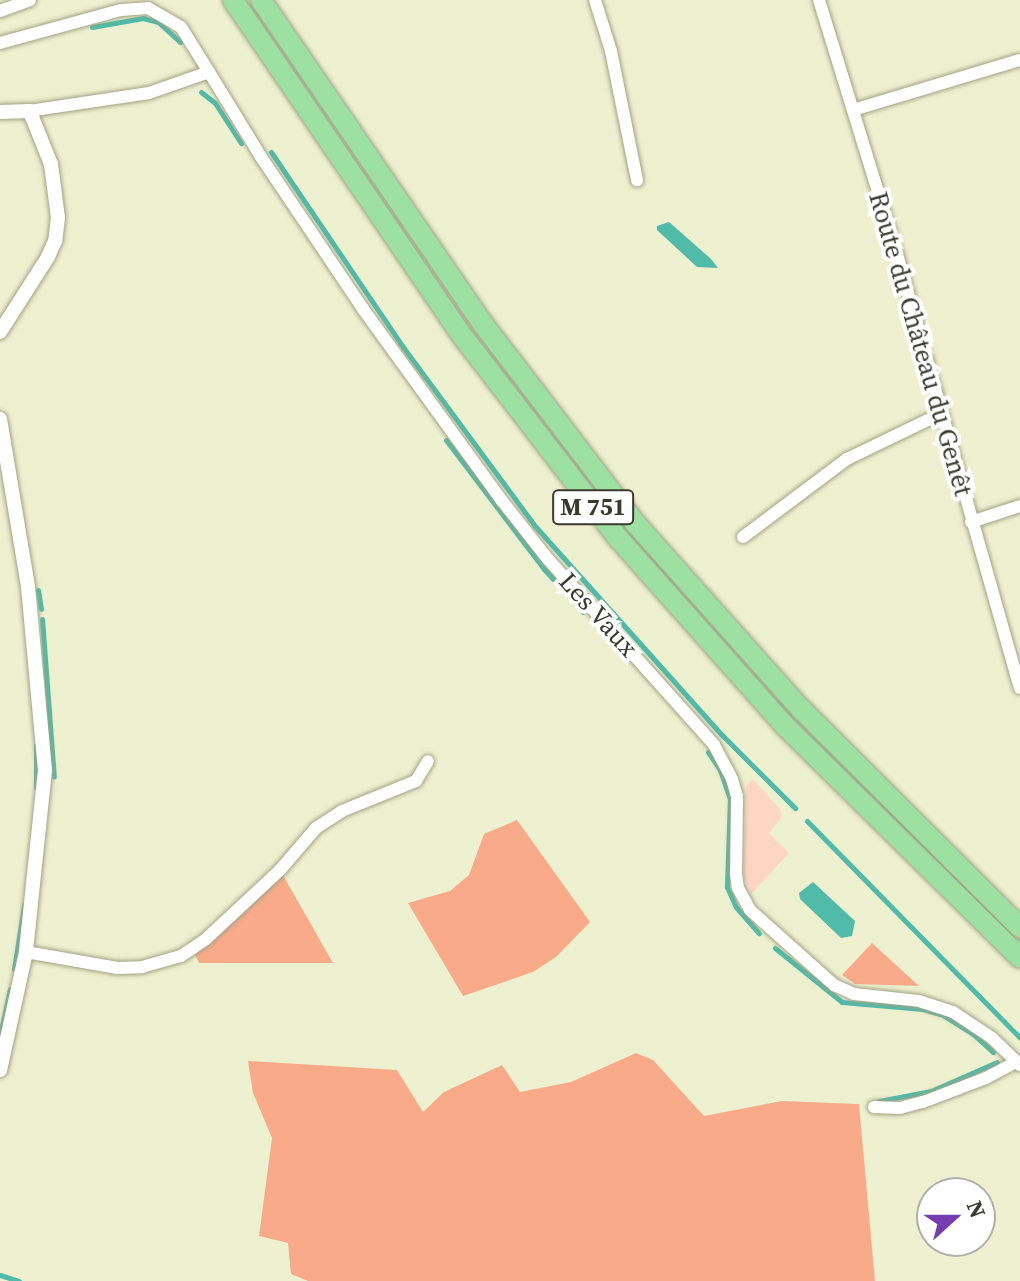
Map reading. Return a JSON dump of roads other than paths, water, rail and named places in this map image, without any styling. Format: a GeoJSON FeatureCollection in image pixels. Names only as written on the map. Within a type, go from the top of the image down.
{"type":"FeatureCollection","features":[{"type":"Feature","properties":{"kind":"highway","name":"M 751"},"geometry":{"type":"LineString","coordinates":[[233,0],[464,338],[619,539],[785,726],[1020,958]]}},
{"type":"Feature","properties":{"kind":"highway","name":"M 751"},"geometry":{"type":"LineString","coordinates":[[261,0],[473,312],[616,500],[718,620],[802,710],[1020,927]]}},
{"type":"Feature","properties":{"kind":"street"},"geometry":{"type":"LineString","coordinates":[[0,11],[30,0]]}},
{"type":"Feature","properties":{"kind":"street"},"geometry":{"type":"LineString","coordinates":[[595,0],[611,51],[637,180]]}},
{"type":"Feature","properties":{"kind":"street","name":"Route du Château du Genêt"},"geometry":{"type":"LineString","coordinates":[[819,0],[1020,688]]}},
{"type":"Feature","properties":{"kind":"street","name":"Les Vaux"},"geometry":{"type":"LineString","coordinates":[[0,43],[121,10],[148,8],[181,27],[261,157],[363,309],[484,478],[547,558],[714,745],[732,779],[737,796],[736,874],[738,888],[750,910],[834,985],[854,994],[919,1001],[953,1012],[992,1038],[1018,1063]]}},
{"type":"Feature","properties":{"kind":"street"},"geometry":{"type":"LineString","coordinates":[[853,110],[1020,60]]}},
{"type":"Feature","properties":{"kind":"street"},"geometry":{"type":"LineString","coordinates":[[0,112],[29,111],[149,93],[209,72]]}},
{"type":"Feature","properties":{"kind":"street"},"geometry":{"type":"LineString","coordinates":[[0,332],[48,257],[57,227],[51,164],[29,111]]}},
{"type":"Feature","properties":{"kind":"street"},"geometry":{"type":"LineString","coordinates":[[743,537],[847,459],[940,414]]}},
{"type":"Feature","properties":{"kind":"street"},"geometry":{"type":"LineString","coordinates":[[0,419],[24,559],[44,734],[44,794],[26,952],[0,1070]]}},
{"type":"Feature","properties":{"kind":"street"},"geometry":{"type":"LineString","coordinates":[[971,522],[1020,506]]}},
{"type":"Feature","properties":{"kind":"street"},"geometry":{"type":"LineString","coordinates":[[26,952],[118,968],[142,967],[181,956],[206,939],[280,870],[316,828],[342,811],[416,781],[428,761]]}},
{"type":"Feature","properties":{"kind":"street"},"geometry":{"type":"LineString","coordinates":[[874,1107],[900,1108],[923,1102],[1018,1063]]}},
{"type":"Feature","properties":{"kind":"water"},"geometry":{"type":"Polygon","coordinates":[[[669,222],[718,268],[697,267],[657,230],[657,226],[669,222]]]}},
{"type":"Feature","properties":{"kind":"water"},"geometry":{"type":"Polygon","coordinates":[[[813,882],[855,921],[852,936],[841,938],[800,899],[799,893],[813,882]]]}},
{"type":"Feature","properties":{"kind":"waterway"},"geometry":{"type":"LineString","coordinates":[[92,27],[143,18],[158,22],[180,42]]}},
{"type":"Feature","properties":{"kind":"waterway"},"geometry":{"type":"LineString","coordinates":[[201,92],[215,103],[241,143]]}},
{"type":"Feature","properties":{"kind":"waterway"},"geometry":{"type":"LineString","coordinates":[[271,152],[403,347],[535,526],[723,736],[795,808]]}},
{"type":"Feature","properties":{"kind":"waterway"},"geometry":{"type":"LineString","coordinates":[[446,440],[544,569],[583,612]]}},
{"type":"Feature","properties":{"kind":"waterway"},"geometry":{"type":"LineString","coordinates":[[38,590],[41,609]]}},
{"type":"Feature","properties":{"kind":"waterway"},"geometry":{"type":"LineString","coordinates":[[42,619],[54,777]]}},
{"type":"Feature","properties":{"kind":"waterway"},"geometry":{"type":"LineString","coordinates":[[36,745],[36,787]]}},
{"type":"Feature","properties":{"kind":"waterway"},"geometry":{"type":"LineString","coordinates":[[708,752],[720,770],[730,799],[727,887],[736,907],[759,933]]}},
{"type":"Feature","properties":{"kind":"waterway"},"geometry":{"type":"LineString","coordinates":[[807,821],[1020,1038]]}},
{"type":"Feature","properties":{"kind":"waterway"},"geometry":{"type":"LineString","coordinates":[[14,969],[24,905]]}},
{"type":"Feature","properties":{"kind":"waterway"},"geometry":{"type":"LineString","coordinates":[[775,948],[842,1002],[923,1009],[941,1014],[973,1034],[993,1052]]}},
{"type":"Feature","properties":{"kind":"waterway"},"geometry":{"type":"LineString","coordinates":[[0,1035],[10,989]]}},
{"type":"Feature","properties":{"kind":"waterway"},"geometry":{"type":"LineString","coordinates":[[879,1101],[931,1091],[997,1062]]}},
{"type":"Feature","properties":{"kind":"waterway"},"geometry":{"type":"LineString","coordinates":[[0,1275],[19,1281]]}}]}
